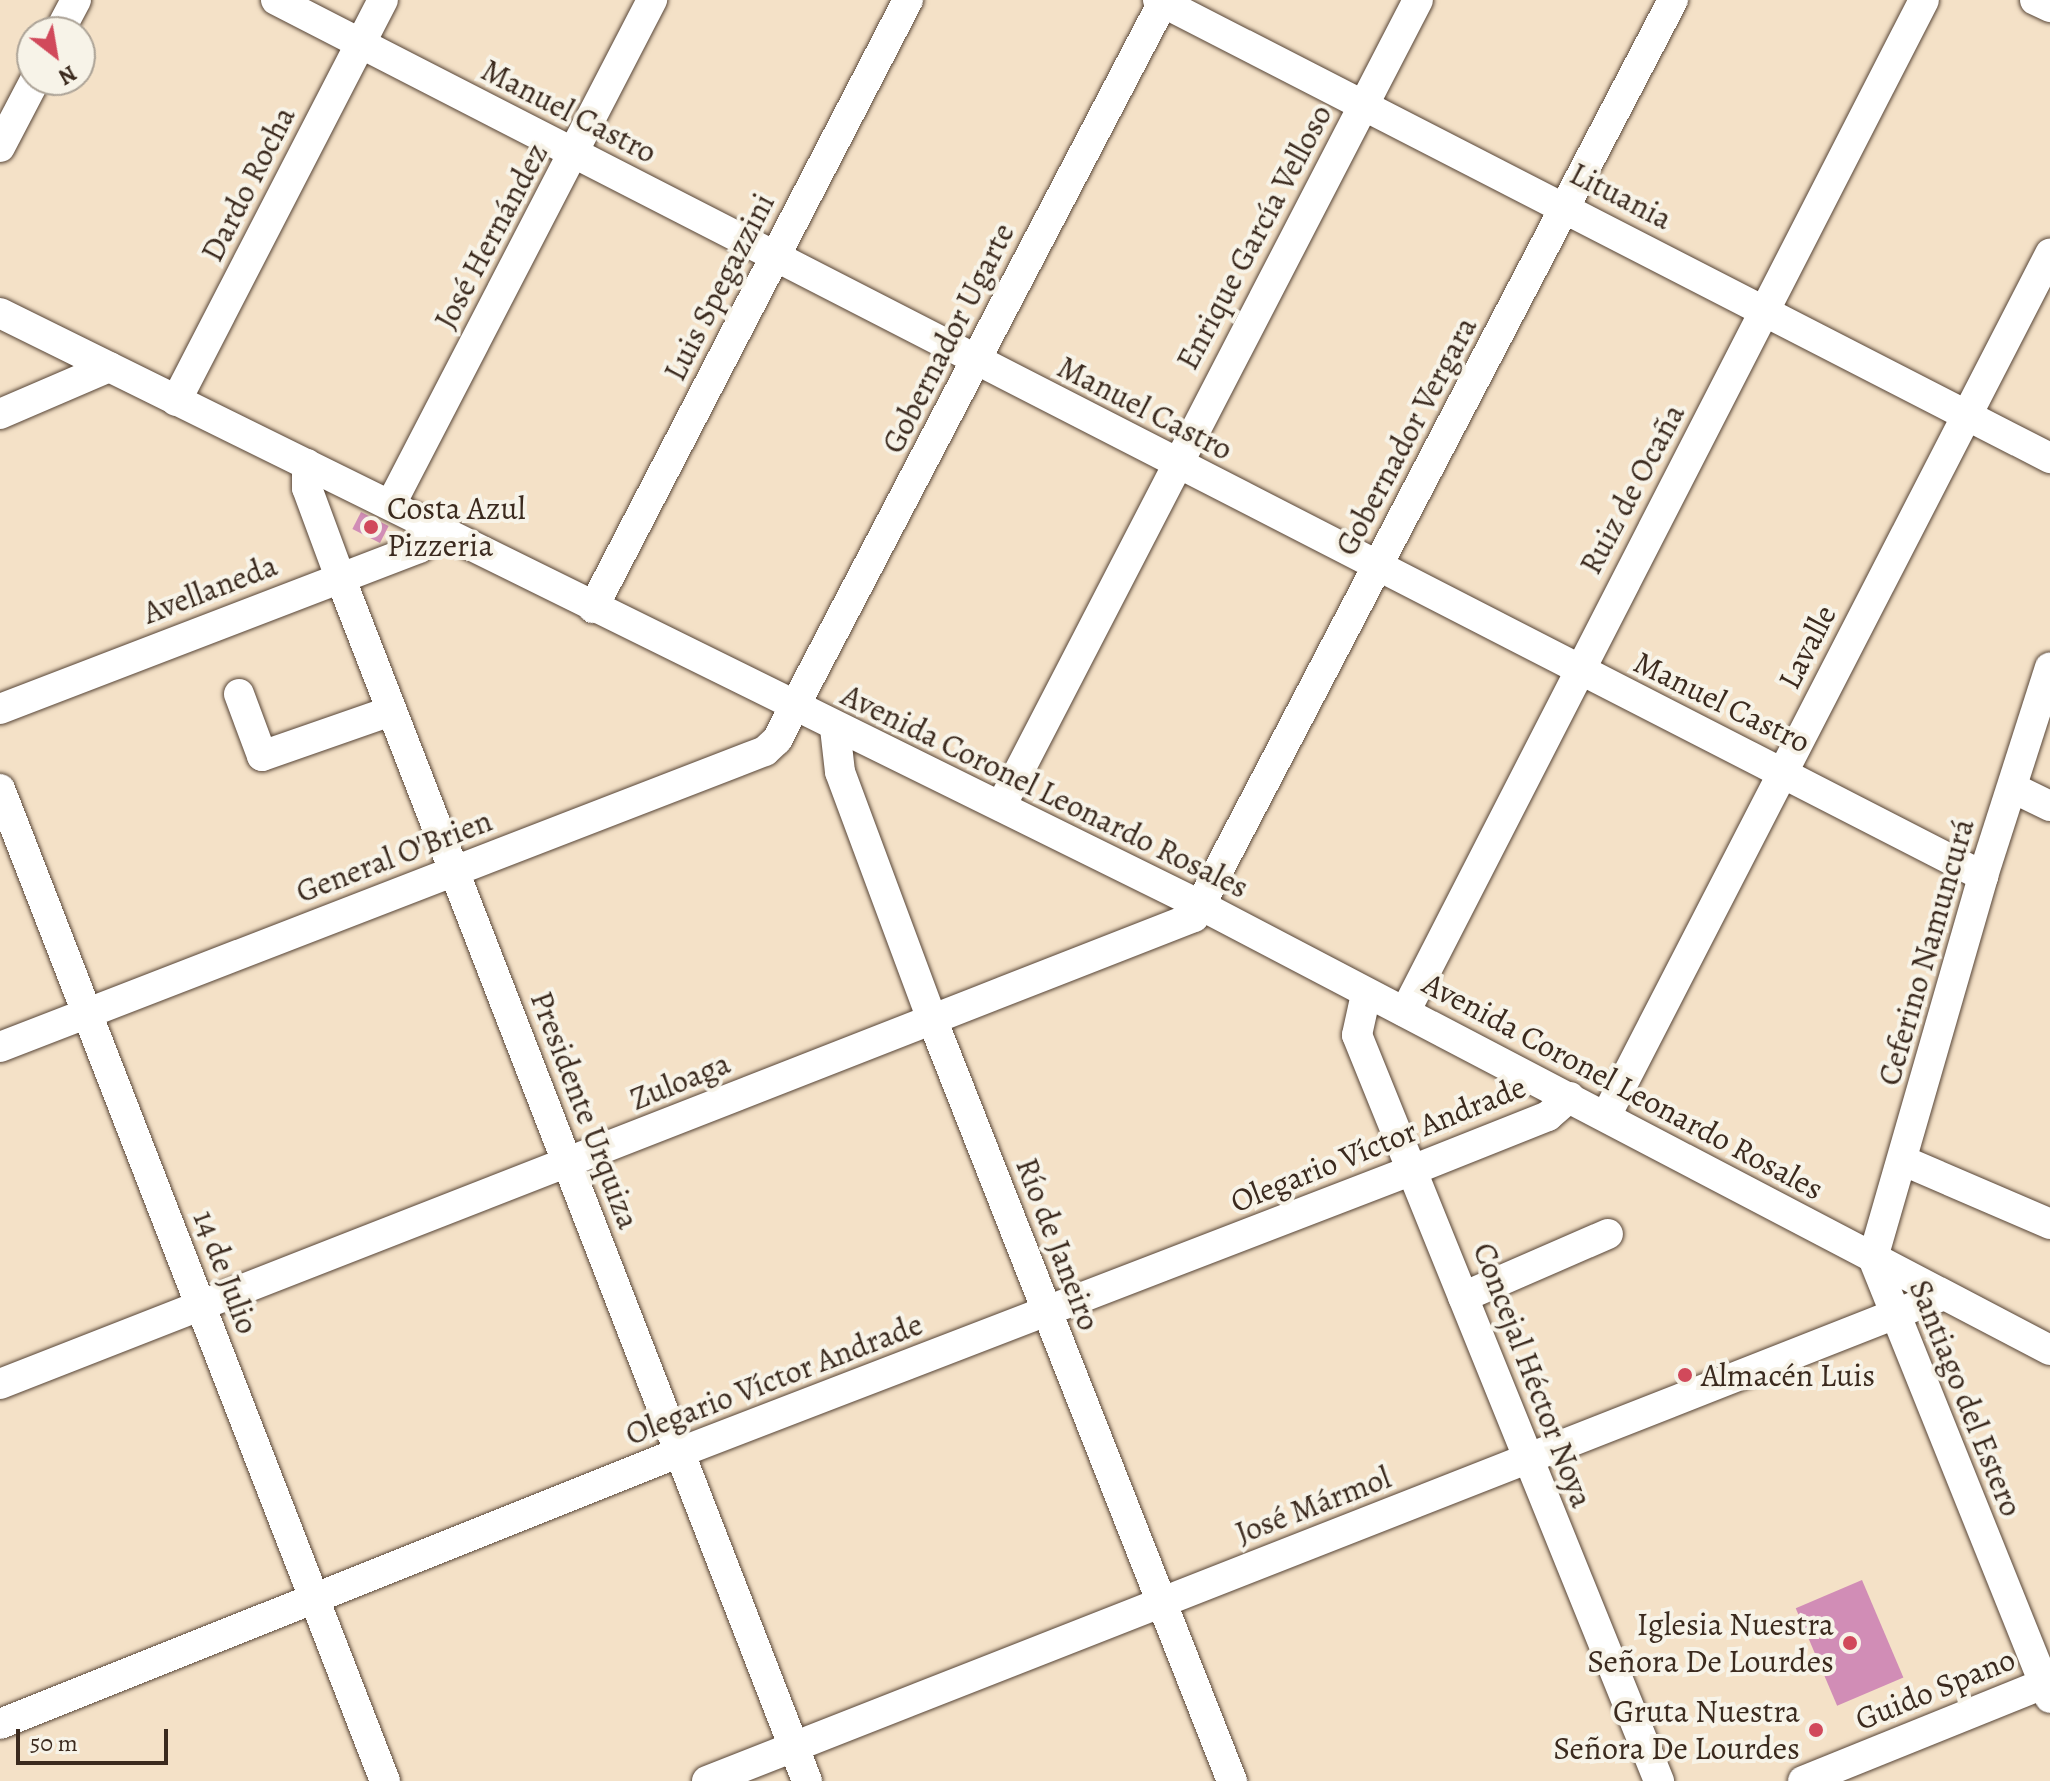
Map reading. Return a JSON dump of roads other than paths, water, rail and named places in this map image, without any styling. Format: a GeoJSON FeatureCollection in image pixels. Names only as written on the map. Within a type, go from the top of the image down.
{"type":"FeatureCollection","features":[{"type":"Feature","properties":{"kind":"street","name":"Manuel Castro"},"geometry":{"type":"LineString","coordinates":[[276,0],[1577,671],[1983,876]]}},
{"type":"Feature","properties":{"kind":"street","name":"Dardo Rocha"},"geometry":{"type":"LineString","coordinates":[[176,401],[383,0]]}},
{"type":"Feature","properties":{"kind":"street","name":"José Hernández"},"geometry":{"type":"LineString","coordinates":[[391,504],[652,0]]}},
{"type":"Feature","properties":{"kind":"street","name":"Luis Spegazzini"},"geometry":{"type":"LineString","coordinates":[[593,608],[908,0]]}},
{"type":"Feature","properties":{"kind":"street","name":"Enrique García Velloso"},"geometry":{"type":"LineString","coordinates":[[1001,806],[1418,0]]}},
{"type":"Feature","properties":{"kind":"street","name":"Gobernador Vergara"},"geometry":{"type":"LineString","coordinates":[[1202,906],[1673,0]]}},
{"type":"Feature","properties":{"kind":"street","name":"Ruiz de Ocaña"},"geometry":{"type":"LineString","coordinates":[[1405,1012],[1577,671],[1924,0]]}},
{"type":"Feature","properties":{"kind":"street"},"geometry":{"type":"LineString","coordinates":[[2035,0],[2050,7]]}},
{"type":"Feature","properties":{"kind":"street","name":"Lituania"},"geometry":{"type":"LineString","coordinates":[[1162,1],[2050,458]]}},
{"type":"Feature","properties":{"kind":"street","name":"Gobernador Ugarte"},"geometry":{"type":"LineString","coordinates":[[797,709],[1162,1]]}},
{"type":"Feature","properties":{"kind":"street"},"geometry":{"type":"LineString","coordinates":[[0,147],[27,96]]}},
{"type":"Feature","properties":{"kind":"street","name":"Lavalle"},"geometry":{"type":"LineString","coordinates":[[1606,1116],[2050,254]]}},
{"type":"Feature","properties":{"kind":"street","name":"Avenida Coronel Leonardo Rosales"},"geometry":{"type":"LineString","coordinates":[[0,313],[391,504],[835,728],[1202,906],[2050,1350]]}},
{"type":"Feature","properties":{"kind":"street"},"geometry":{"type":"LineString","coordinates":[[0,414],[109,367]]}},
{"type":"Feature","properties":{"kind":"street","name":"Presidente Urquiza"},"geometry":{"type":"LineString","coordinates":[[307,464],[307,488],[340,577],[807,1781]]}},
{"type":"Feature","properties":{"kind":"street","name":"Avellaneda"},"geometry":{"type":"LineString","coordinates":[[0,709],[419,548],[444,531]]}},
{"type":"Feature","properties":{"kind":"street","name":"Ceferino Namuncurá"},"geometry":{"type":"LineString","coordinates":[[1873,1258],[1904,1161],[1983,876],[2050,667]]}},
{"type":"Feature","properties":{"kind":"street"},"geometry":{"type":"LineString","coordinates":[[239,694],[262,756],[391,711]]}},
{"type":"Feature","properties":{"kind":"street","name":"General O'Brien"},"geometry":{"type":"LineString","coordinates":[[0,1047],[765,751],[797,709]]}},
{"type":"Feature","properties":{"kind":"street","name":"Río de Janeiro"},"geometry":{"type":"LineString","coordinates":[[835,728],[838,765],[932,1019],[1232,1781]]}},
{"type":"Feature","properties":{"kind":"street"},"geometry":{"type":"LineString","coordinates":[[2013,788],[2050,806]]}},
{"type":"Feature","properties":{"kind":"street","name":"14 de Julio"},"geometry":{"type":"LineString","coordinates":[[0,789],[385,1781]]}},
{"type":"Feature","properties":{"kind":"street","name":"Zuloaga"},"geometry":{"type":"LineString","coordinates":[[0,1384],[569,1165],[932,1019],[1182,925],[1202,906]]}},
{"type":"Feature","properties":{"kind":"street","name":"Concejal Héctor Noya"},"geometry":{"type":"LineString","coordinates":[[1366,994],[1357,1035],[1415,1169],[1526,1461],[1659,1781]]}},
{"type":"Feature","properties":{"kind":"street","name":"Olegario Víctor Andrade"},"geometry":{"type":"LineString","coordinates":[[0,1724],[678,1453],[1047,1314],[1548,1116],[1570,1097]]}},
{"type":"Feature","properties":{"kind":"street"},"geometry":{"type":"LineString","coordinates":[[1904,1161],[2050,1224]]}},
{"type":"Feature","properties":{"kind":"street"},"geometry":{"type":"LineString","coordinates":[[1463,1297],[1608,1234]]}},
{"type":"Feature","properties":{"kind":"street","name":"Santiago del Estero"},"geometry":{"type":"LineString","coordinates":[[1873,1258],[1894,1317],[2048,1688]]}},
{"type":"Feature","properties":{"kind":"street","name":"José Mármol"},"geometry":{"type":"LineString","coordinates":[[707,1781],[1944,1295]]}},
{"type":"Feature","properties":{"kind":"street","name":"Guido Spano"},"geometry":{"type":"LineString","coordinates":[[1803,1781],[2048,1688]]}},
{"type":"Feature","properties":{"kind":"place","name":"Costa Azul Pizzeria"},"geometry":{"type":"Point","coordinates":[371,527]}},
{"type":"Feature","properties":{"kind":"place","name":"Almacén Luis"},"geometry":{"type":"Point","coordinates":[1685,1375]}},
{"type":"Feature","properties":{"kind":"place","name":"Iglesia Nuestra Señora De Lourdes"},"geometry":{"type":"Point","coordinates":[1850,1643]}},
{"type":"Feature","properties":{"kind":"place","name":"Gruta Nuestra Señora De Lourdes"},"geometry":{"type":"Point","coordinates":[1816,1730]}}]}
